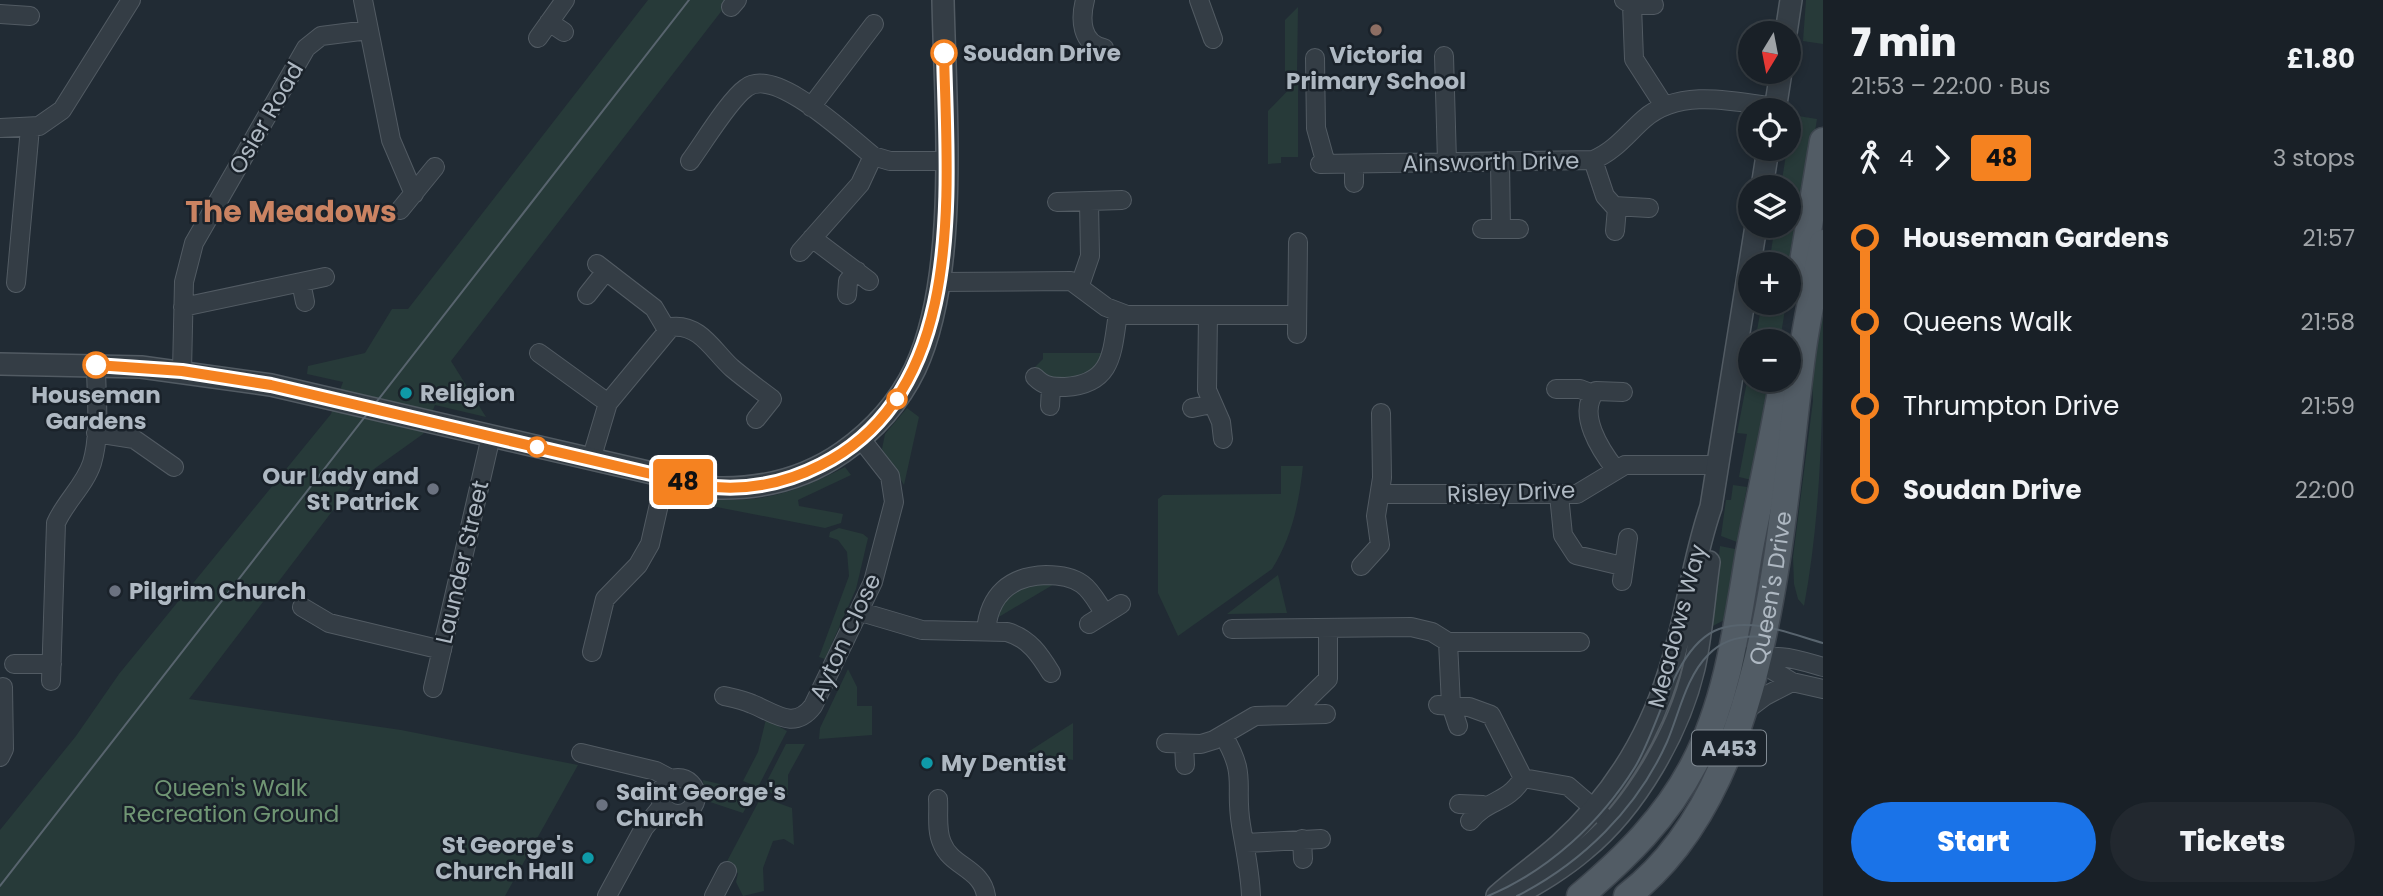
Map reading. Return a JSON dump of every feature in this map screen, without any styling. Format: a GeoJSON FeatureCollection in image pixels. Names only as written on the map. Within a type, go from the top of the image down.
{"type":"FeatureCollection","features":[{"type":"Feature","properties":{"kind":"main road"},"geometry":{"type":"LineString","coordinates":[[1791,329],[1823,141]]}},
{"type":"Feature","properties":{"kind":"main road","name":"Queen's Drive"},"geometry":{"type":"LineString","coordinates":[[1627,896],[1668,854],[1702,806],[1720,771],[1741,715],[1769,611],[1803,348],[1823,243]]}},
{"type":"Feature","properties":{"kind":"main road","name":"Queen's Drive"},"geometry":{"type":"LineString","coordinates":[[1580,896],[1640,843],[1667,807],[1694,763],[1722,692],[1781,392]]}},
{"type":"Feature","properties":{"kind":"street"},"geometry":{"type":"LineString","coordinates":[[0,128],[30,128],[50,120],[66,105],[131,0]]}},
{"type":"Feature","properties":{"kind":"street"},"geometry":{"type":"LineString","coordinates":[[363,0],[391,140],[414,194]]}},
{"type":"Feature","properties":{"kind":"street"},"geometry":{"type":"LineString","coordinates":[[538,38],[556,27],[565,0]]}},
{"type":"Feature","properties":{"kind":"street"},"geometry":{"type":"LineString","coordinates":[[0,364],[96,365],[182,371],[271,385],[717,488],[777,482],[802,475],[832,460],[861,439],[892,406],[915,368],[938,282],[945,212],[943,0]]}},
{"type":"Feature","properties":{"kind":"street"},"geometry":{"type":"LineString","coordinates":[[1085,0],[1083,25],[1086,36],[1091,44],[1104,48]]}},
{"type":"Feature","properties":{"kind":"street"},"geometry":{"type":"LineString","coordinates":[[1199,0],[1213,40]]}},
{"type":"Feature","properties":{"kind":"street"},"geometry":{"type":"LineString","coordinates":[[1788,21],[1791,0]]}},
{"type":"Feature","properties":{"kind":"street"},"geometry":{"type":"LineString","coordinates":[[1654,5],[1628,2],[1634,59],[1663,104],[1680,100],[1738,102]]}},
{"type":"Feature","properties":{"kind":"street"},"geometry":{"type":"LineString","coordinates":[[0,13],[30,16]]}},
{"type":"Feature","properties":{"kind":"street"},"geometry":{"type":"LineString","coordinates":[[811,107],[874,24]]}},
{"type":"Feature","properties":{"kind":"street","name":"Osier Road"},"geometry":{"type":"LineString","coordinates":[[182,371],[185,273],[194,243],[306,48],[321,36],[368,30]]}},
{"type":"Feature","properties":{"kind":"street"},"geometry":{"type":"LineString","coordinates":[[1444,56],[1447,162]]}},
{"type":"Feature","properties":{"kind":"street","name":"Ainsworth Drive"},"geometry":{"type":"LineString","coordinates":[[1315,58],[1316,128],[1323,164],[1593,160],[1610,151],[1663,104]]}},
{"type":"Feature","properties":{"kind":"street"},"geometry":{"type":"LineString","coordinates":[[691,161],[748,86],[770,83],[782,87],[811,107],[873,156],[890,161],[945,161]]}},
{"type":"Feature","properties":{"kind":"street"},"geometry":{"type":"LineString","coordinates":[[16,283],[30,128]]}},
{"type":"Feature","properties":{"kind":"street"},"geometry":{"type":"LineString","coordinates":[[847,295],[848,281],[863,276],[806,245],[860,184],[873,156]]}},
{"type":"Feature","properties":{"kind":"street"},"geometry":{"type":"LineString","coordinates":[[1593,160],[1605,196],[1617,208],[1649,208]]}},
{"type":"Feature","properties":{"kind":"street"},"geometry":{"type":"LineString","coordinates":[[1500,162],[1501,229]]}},
{"type":"Feature","properties":{"kind":"street"},"geometry":{"type":"LineString","coordinates":[[1354,164],[1354,183]]}},
{"type":"Feature","properties":{"kind":"street"},"geometry":{"type":"LineString","coordinates":[[400,211],[435,167]]}},
{"type":"Feature","properties":{"kind":"street"},"geometry":{"type":"LineString","coordinates":[[1057,202],[1122,200]]}},
{"type":"Feature","properties":{"kind":"street"},"geometry":{"type":"LineString","coordinates":[[1080,285],[1090,257],[1089,202]]}},
{"type":"Feature","properties":{"kind":"street"},"geometry":{"type":"LineString","coordinates":[[1615,231],[1617,208]]}},
{"type":"Feature","properties":{"kind":"street"},"geometry":{"type":"LineString","coordinates":[[1482,229],[1519,229]]}},
{"type":"Feature","properties":{"kind":"street","name":"Meadows Way"},"geometry":{"type":"LineString","coordinates":[[1497,896],[1556,848],[1615,785],[1654,715],[1678,642],[1702,534],[1711,507],[1754,238]]}},
{"type":"Feature","properties":{"kind":"street"},"geometry":{"type":"LineString","coordinates":[[1297,334],[1298,242]]}},
{"type":"Feature","properties":{"kind":"street"},"geometry":{"type":"LineString","coordinates":[[587,295],[602,268],[654,308],[667,330]]}},
{"type":"Feature","properties":{"kind":"street"},"geometry":{"type":"LineString","coordinates":[[183,307],[325,277]]}},
{"type":"Feature","properties":{"kind":"street"},"geometry":{"type":"LineString","coordinates":[[938,282],[1059,281],[1080,285],[1118,313],[1297,315]]}},
{"type":"Feature","properties":{"kind":"street"},"geometry":{"type":"LineString","coordinates":[[301,282],[305,302]]}},
{"type":"Feature","properties":{"kind":"street"},"geometry":{"type":"LineString","coordinates":[[1050,406],[1043,382],[1090,384],[1098,378],[1109,362],[1118,313]]}},
{"type":"Feature","properties":{"kind":"street"},"geometry":{"type":"LineString","coordinates":[[1208,315],[1207,390],[1221,422],[1223,439]]}},
{"type":"Feature","properties":{"kind":"street"},"geometry":{"type":"LineString","coordinates":[[591,460],[608,403],[667,330],[676,326],[696,332],[730,366],[772,399],[756,419]]}},
{"type":"Feature","properties":{"kind":"street"},"geometry":{"type":"LineString","coordinates":[[539,353],[608,403]]}},
{"type":"Feature","properties":{"kind":"street"},"geometry":{"type":"LineString","coordinates":[[13,664],[52,673],[56,523],[65,503],[90,467],[96,433],[96,365]]}},
{"type":"Feature","properties":{"kind":"street"},"geometry":{"type":"LineString","coordinates":[[1556,389],[1580,389],[1593,394],[1601,390],[1623,392]]}},
{"type":"Feature","properties":{"kind":"street"},"geometry":{"type":"LineString","coordinates":[[1593,394],[1591,425],[1600,447],[1616,470]]}},
{"type":"Feature","properties":{"kind":"street"},"geometry":{"type":"LineString","coordinates":[[1192,408],[1211,404]]}},
{"type":"Feature","properties":{"kind":"street"},"geometry":{"type":"LineString","coordinates":[[1361,566],[1379,549],[1376,516],[1380,494],[1381,413]]}},
{"type":"Feature","properties":{"kind":"street"},"geometry":{"type":"LineString","coordinates":[[96,433],[134,439],[174,467]]}},
{"type":"Feature","properties":{"kind":"street","name":"Launder Street"},"geometry":{"type":"LineString","coordinates":[[433,688],[491,436]]}},
{"type":"Feature","properties":{"kind":"street","name":"Ayton Close"},"geometry":{"type":"LineString","coordinates":[[724,696],[749,702],[782,719],[801,718],[813,706],[861,612],[878,564],[894,494],[890,476],[861,439]]}},
{"type":"Feature","properties":{"kind":"street","name":"Risley Drive"},"geometry":{"type":"LineString","coordinates":[[1380,494],[1559,495],[1587,490],[1616,470],[1634,464],[1718,465]]}},
{"type":"Feature","properties":{"kind":"street"},"geometry":{"type":"LineString","coordinates":[[592,652],[605,599],[638,565],[650,544],[665,478]]}},
{"type":"Feature","properties":{"kind":"street"},"geometry":{"type":"LineString","coordinates":[[1559,495],[1563,535],[1576,555],[1622,574],[1628,538]]}},
{"type":"Feature","properties":{"kind":"street","name":"Meadows Way"},"geometry":{"type":"LineString","coordinates":[[1514,896],[1554,874],[1588,847],[1611,822],[1653,764],[1675,720],[1694,670],[1713,537],[1711,507]]}},
{"type":"Feature","properties":{"kind":"street"},"geometry":{"type":"LineString","coordinates":[[986,631],[991,607],[998,594],[1005,586],[1025,576],[1070,577],[1089,590],[1105,614]]}},
{"type":"Feature","properties":{"kind":"street"},"geometry":{"type":"LineString","coordinates":[[1089,624],[1121,604]]}},
{"type":"Feature","properties":{"kind":"street"},"geometry":{"type":"LineString","coordinates":[[302,607],[330,624],[442,650]]}},
{"type":"Feature","properties":{"kind":"street"},"geometry":{"type":"LineString","coordinates":[[1769,611],[1776,639],[1805,661]]}},
{"type":"Feature","properties":{"kind":"street"},"geometry":{"type":"LineString","coordinates":[[861,612],[922,630],[1007,632],[1023,639],[1037,652],[1051,673]]}},
{"type":"Feature","properties":{"kind":"street"},"geometry":{"type":"LineString","coordinates":[[1232,629],[1411,627],[1432,632],[1448,642],[1580,642]]}},
{"type":"Feature","properties":{"kind":"street"},"geometry":{"type":"LineString","coordinates":[[1291,715],[1328,679],[1328,629]]}},
{"type":"Feature","properties":{"kind":"street"},"geometry":{"type":"LineString","coordinates":[[1448,642],[1444,705],[1458,726]]}},
{"type":"Feature","properties":{"kind":"street"},"geometry":{"type":"LineString","coordinates":[[1733,642],[1755,662],[1792,682],[1823,689]]}},
{"type":"Feature","properties":{"kind":"street"},"geometry":{"type":"LineString","coordinates":[[1722,692],[1755,662],[1780,656],[1823,667]]}},
{"type":"Feature","properties":{"kind":"street"},"geometry":{"type":"LineString","coordinates":[[1741,715],[1765,696],[1792,682]]}},
{"type":"Feature","properties":{"kind":"street"},"geometry":{"type":"LineString","coordinates":[[0,757],[4,749],[3,687]]}},
{"type":"Feature","properties":{"kind":"street"},"geometry":{"type":"LineString","coordinates":[[1444,705],[1478,709],[1491,715],[1523,778]]}},
{"type":"Feature","properties":{"kind":"street"},"geometry":{"type":"LineString","coordinates":[[1185,765],[1175,743],[1201,744],[1223,735],[1255,716],[1326,714]]}},
{"type":"Feature","properties":{"kind":"street"},"geometry":{"type":"LineString","coordinates":[[1223,735],[1239,765],[1240,824],[1251,896]]}},
{"type":"Feature","properties":{"kind":"street"},"geometry":{"type":"LineString","coordinates":[[582,753],[656,771],[671,779],[685,778],[692,782],[697,798],[687,813],[677,815],[662,806]]}},
{"type":"Feature","properties":{"kind":"street"},"geometry":{"type":"LineString","coordinates":[[1523,778],[1568,786],[1611,822]]}},
{"type":"Feature","properties":{"kind":"street"},"geometry":{"type":"LineString","coordinates":[[1459,804],[1483,805],[1505,799],[1523,778]]}},
{"type":"Feature","properties":{"kind":"street"},"geometry":{"type":"LineString","coordinates":[[607,896],[644,828],[662,806],[661,789],[671,779]]}},
{"type":"Feature","properties":{"kind":"street"},"geometry":{"type":"LineString","coordinates":[[938,799],[941,842],[950,856],[981,880],[986,896]]}},
{"type":"Feature","properties":{"kind":"street"},"geometry":{"type":"LineString","coordinates":[[1470,821],[1483,805]]}},
{"type":"Feature","properties":{"kind":"street"},"geometry":{"type":"LineString","coordinates":[[1302,839],[1303,859]]}},
{"type":"Feature","properties":{"kind":"street"},"geometry":{"type":"LineString","coordinates":[[1245,843],[1321,839]]}},
{"type":"Feature","properties":{"kind":"street"},"geometry":{"type":"LineString","coordinates":[[716,896],[727,871]]}},
{"type":"Feature","properties":{"kind":"green space","name":"Queen's Walk Recreation Ground"},"geometry":{"type":"Polygon","coordinates":[[[648,0],[730,0],[451,361],[486,417],[435,405],[423,434],[353,484],[189,699],[401,730],[578,765],[505,896],[0,896],[0,830],[76,736],[119,674],[331,414],[343,382],[307,374],[308,366],[365,353],[392,309],[408,309],[648,0]]]}},
{"type":"Feature","properties":{"kind":"green space"},"geometry":{"type":"Polygon","coordinates":[[[1806,0],[1823,0],[1823,44],[1803,41],[1806,0]]]}},
{"type":"Feature","properties":{"kind":"green space"},"geometry":{"type":"Polygon","coordinates":[[[1298,7],[1297,74],[1285,87],[1285,20],[1298,7]]]}},
{"type":"Feature","properties":{"kind":"green space"},"geometry":{"type":"Polygon","coordinates":[[[1298,80],[1298,157],[1281,157],[1281,163],[1268,164],[1268,111],[1298,80]]]}},
{"type":"Feature","properties":{"kind":"green space"},"geometry":{"type":"Polygon","coordinates":[[[1801,116],[1817,119],[1801,216],[1801,175],[1783,175],[1785,161],[1801,161],[1801,116]]]}},
{"type":"Feature","properties":{"kind":"green space"},"geometry":{"type":"Polygon","coordinates":[[[1773,238],[1797,238],[1795,252],[1771,252],[1773,238]]]}},
{"type":"Feature","properties":{"kind":"green space"},"geometry":{"type":"Polygon","coordinates":[[[1823,291],[1818,489],[1804,606],[1798,599],[1794,584],[1793,557],[1813,401],[1811,355],[1823,291]]]}},
{"type":"Feature","properties":{"kind":"green space"},"geometry":{"type":"Polygon","coordinates":[[[1760,315],[1784,315],[1782,329],[1757,329],[1760,315]]]}},
{"type":"Feature","properties":{"kind":"green space"},"geometry":{"type":"Polygon","coordinates":[[[1043,353],[1103,353],[1098,369],[1083,378],[1048,379],[1035,367],[1043,359],[1043,353]]]}},
{"type":"Feature","properties":{"kind":"green space"},"geometry":{"type":"Polygon","coordinates":[[[1745,392],[1772,392],[1756,481],[1739,477],[1747,434],[1737,433],[1745,392]]]}},
{"type":"Feature","properties":{"kind":"green space"},"geometry":{"type":"Polygon","coordinates":[[[907,408],[919,417],[904,485],[882,449],[885,434],[907,408]]]}},
{"type":"Feature","properties":{"kind":"green space"},"geometry":{"type":"Polygon","coordinates":[[[1281,466],[1303,466],[1294,519],[1285,545],[1272,569],[1178,636],[1158,593],[1158,499],[1163,495],[1281,494],[1281,466]]]}},
{"type":"Feature","properties":{"kind":"green space"},"geometry":{"type":"Polygon","coordinates":[[[845,467],[851,475],[798,500],[799,506],[843,514],[841,523],[825,528],[670,498],[672,493],[719,499],[761,498],[802,487],[845,467]]]}},
{"type":"Feature","properties":{"kind":"green space"},"geometry":{"type":"Polygon","coordinates":[[[1733,485],[1747,487],[1737,542],[1721,536],[1726,500],[1731,500],[1733,485]]]}},
{"type":"Feature","properties":{"kind":"green space"},"geometry":{"type":"Polygon","coordinates":[[[839,528],[863,534],[868,538],[856,589],[825,659],[819,657],[849,576],[847,552],[838,540],[829,537],[830,532],[839,528]]]}},
{"type":"Feature","properties":{"kind":"green space"},"geometry":{"type":"Polygon","coordinates":[[[1720,546],[1740,550],[1728,618],[1711,627],[1720,546]]]}},
{"type":"Feature","properties":{"kind":"green space"},"geometry":{"type":"Polygon","coordinates":[[[1278,575],[1287,613],[1227,614],[1278,575]]]}},
{"type":"Feature","properties":{"kind":"green space"},"geometry":{"type":"Polygon","coordinates":[[[1056,583],[997,618],[997,606],[1017,586],[1056,583]]]}},
{"type":"Feature","properties":{"kind":"green space"},"geometry":{"type":"Polygon","coordinates":[[[848,669],[857,687],[857,706],[872,706],[872,735],[819,739],[820,728],[848,669]]]}},
{"type":"Feature","properties":{"kind":"green space"},"geometry":{"type":"Polygon","coordinates":[[[766,719],[787,731],[758,787],[743,781],[758,752],[766,719]]]}},
{"type":"Feature","properties":{"kind":"green space"},"geometry":{"type":"Polygon","coordinates":[[[1073,723],[1073,760],[1028,752],[1073,723]]]}},
{"type":"Feature","properties":{"kind":"green space"},"geometry":{"type":"Polygon","coordinates":[[[786,744],[805,744],[788,775],[788,795],[785,797],[765,791],[766,783],[786,744]]]}},
{"type":"Feature","properties":{"kind":"green space"},"geometry":{"type":"Polygon","coordinates":[[[703,780],[751,792],[752,797],[743,813],[704,800],[703,780]]]}},
{"type":"Feature","properties":{"kind":"green space"},"geometry":{"type":"Polygon","coordinates":[[[761,797],[792,808],[794,845],[784,839],[773,841],[763,868],[764,891],[743,896],[736,882],[738,873],[724,867],[761,797]]]}},
{"type":"Feature","properties":{"kind":"tram line"},"geometry":{"type":"LineString","coordinates":[[0,886],[689,0]]}},
{"type":"Feature","properties":{"kind":"tram line"},"geometry":{"type":"LineString","coordinates":[[1488,896],[1510,886],[1552,859],[1606,807],[1644,751],[1679,669],[1703,638],[1719,629],[1745,625],[1771,628],[1823,643]]}},
{"type":"Feature","properties":{"kind":"tram line"},"geometry":{"type":"LineString","coordinates":[[1517,896],[1541,883],[1585,850],[1605,832],[1640,790],[1667,742],[1694,674],[1708,655],[1722,644],[1737,638],[1772,638]]}},
{"type":"Feature","properties":{"kind":"bus line","name":"48"},"geometry":{"type":"LineString","coordinates":[[96,365],[182,371],[271,385],[717,488],[748,488],[802,475],[832,460],[861,439],[878,422],[905,387],[923,347],[943,246],[944,53]]}},
{"type":"Feature","properties":{"kind":"place","name":"Victoria Primary School"},"geometry":{"type":"Point","coordinates":[1376,30]}},
{"type":"Feature","properties":{"kind":"place","name":"Soudan Drive"},"geometry":{"type":"Point","coordinates":[944,53]}},
{"type":"Feature","properties":{"kind":"place","name":"Houseman Gardens"},"geometry":{"type":"Point","coordinates":[96,365]}},
{"type":"Feature","properties":{"kind":"place","name":"Religion"},"geometry":{"type":"Point","coordinates":[406,393]}},
{"type":"Feature","properties":{"kind":"place","name":"Our Lady and St Patrick"},"geometry":{"type":"Point","coordinates":[433,489]}},
{"type":"Feature","properties":{"kind":"place","name":"Pilgrim Church"},"geometry":{"type":"Point","coordinates":[115,591]}},
{"type":"Feature","properties":{"kind":"place","name":"My Dentist"},"geometry":{"type":"Point","coordinates":[927,763]}},
{"type":"Feature","properties":{"kind":"place","name":"Saint George's Church"},"geometry":{"type":"Point","coordinates":[602,805]}},
{"type":"Feature","properties":{"kind":"place","name":"St George's Church Hall"},"geometry":{"type":"Point","coordinates":[588,858]}},
{"type":"Feature","properties":{"kind":"district","name":"The Meadows"},"geometry":{"type":"Point","coordinates":[291,211]}}]}
